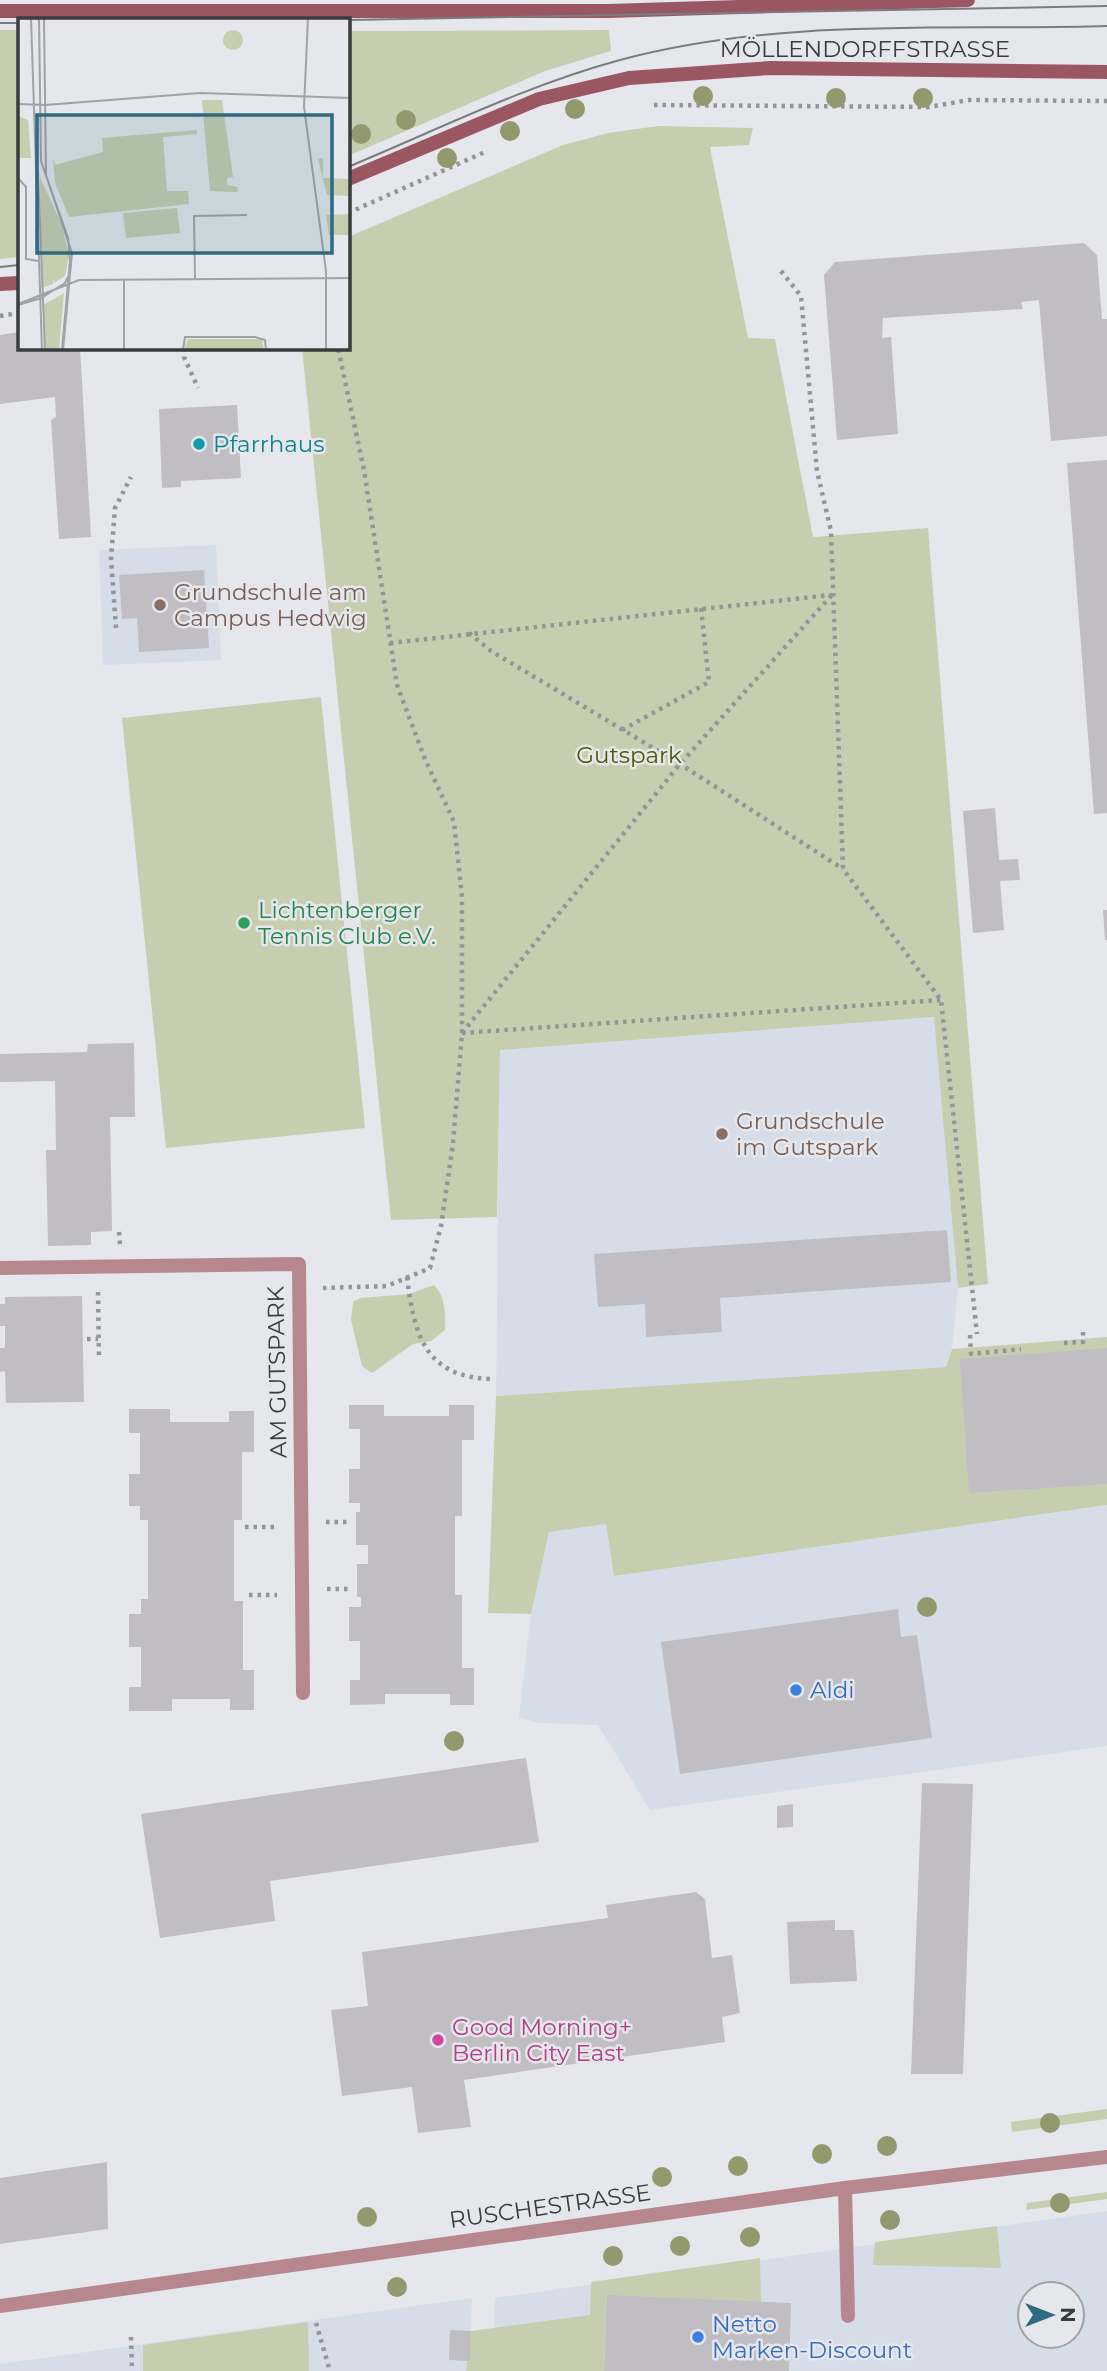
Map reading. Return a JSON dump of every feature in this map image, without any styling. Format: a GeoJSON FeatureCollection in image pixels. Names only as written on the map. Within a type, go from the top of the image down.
{"type":"FeatureCollection","features":[{"type":"Feature","properties":{"kind":"main road","name":"MÖLLENDORFFSTRASSE"},"geometry":{"type":"LineString","coordinates":[[0,11],[594,11],[968,0]]}},
{"type":"Feature","properties":{"kind":"main road","name":"MÖLLENDORFFSTRASSE"},"geometry":{"type":"LineString","coordinates":[[350,178],[539,99],[629,78],[770,68],[1107,72]]}},
{"type":"Feature","properties":{"kind":"main road"},"geometry":{"type":"LineString","coordinates":[[0,284],[18,283]]}},
{"type":"Feature","properties":{"kind":"street","name":"AM GUTSPARK"},"geometry":{"type":"LineString","coordinates":[[0,1268],[299,1264],[303,1693]]}},
{"type":"Feature","properties":{"kind":"street","name":"RUSCHESTRASSE"},"geometry":{"type":"LineString","coordinates":[[0,2306],[845,2188],[1107,2157]]}},
{"type":"Feature","properties":{"kind":"street"},"geometry":{"type":"LineString","coordinates":[[845,2188],[848,2316]]}},
{"type":"Feature","properties":{"kind":"path"},"geometry":{"type":"LineString","coordinates":[[642,105],[929,107],[969,100],[1107,101]]}},
{"type":"Feature","properties":{"kind":"path"},"geometry":{"type":"LineString","coordinates":[[350,212],[493,149]]}},
{"type":"Feature","properties":{"kind":"path"},"geometry":{"type":"LineString","coordinates":[[781,271],[801,296],[817,471],[831,531],[843,869]]}},
{"type":"Feature","properties":{"kind":"path"},"geometry":{"type":"LineString","coordinates":[[0,316],[18,313]]}},
{"type":"Feature","properties":{"kind":"path"},"geometry":{"type":"LineString","coordinates":[[184,350],[184,357],[198,388]]}},
{"type":"Feature","properties":{"kind":"path"},"geometry":{"type":"LineString","coordinates":[[299,1290],[387,1286],[429,1268],[441,1226],[453,1144],[462,1033],[462,897],[454,822],[425,759],[397,685],[364,470],[338,350]]}},
{"type":"Feature","properties":{"kind":"path"},"geometry":{"type":"LineString","coordinates":[[116,628],[111,559],[115,508],[131,477]]}},
{"type":"Feature","properties":{"kind":"path"},"geometry":{"type":"LineString","coordinates":[[390,643],[468,632],[832,595]]}},
{"type":"Feature","properties":{"kind":"path"},"geometry":{"type":"LineString","coordinates":[[462,1033],[680,764],[832,595]]}},
{"type":"Feature","properties":{"kind":"path"},"geometry":{"type":"LineString","coordinates":[[622,730],[709,682],[701,608]]}},
{"type":"Feature","properties":{"kind":"path"},"geometry":{"type":"LineString","coordinates":[[468,632],[491,651],[680,764],[843,869],[941,1000],[977,1334]]}},
{"type":"Feature","properties":{"kind":"path"},"geometry":{"type":"LineString","coordinates":[[462,1033],[941,1000]]}},
{"type":"Feature","properties":{"kind":"path"},"geometry":{"type":"LineString","coordinates":[[97,1266],[99,1358]]}},
{"type":"Feature","properties":{"kind":"path"},"geometry":{"type":"LineString","coordinates":[[407,1277],[411,1307],[430,1356],[446,1370],[457,1375],[468,1379],[491,1380]]}},
{"type":"Feature","properties":{"kind":"path"},"geometry":{"type":"LineString","coordinates":[[1064,1343],[1083,1342],[1083,1328]]}},
{"type":"Feature","properties":{"kind":"path"},"geometry":{"type":"LineString","coordinates":[[970,1335],[971,1354],[1021,1349]]}},
{"type":"Feature","properties":{"kind":"path"},"geometry":{"type":"LineString","coordinates":[[87,1339],[98,1339]]}},
{"type":"Feature","properties":{"kind":"path"},"geometry":{"type":"LineString","coordinates":[[316,2323],[330,2371]]}},
{"type":"Feature","properties":{"kind":"path"},"geometry":{"type":"LineString","coordinates":[[131,2337],[132,2371]]}},
{"type":"Feature","properties":{"kind":"shaded area","name":"Grundschule am Campus Hedwig"},"geometry":{"type":"Polygon","coordinates":[[[216,545],[221,660],[103,665],[99,550],[216,545]]]}},
{"type":"Feature","properties":{"kind":"shaded area","name":"Grundschule im Gutspark"},"geometry":{"type":"Polygon","coordinates":[[[935,1017],[958,1288],[952,1349],[946,1367],[496,1396],[500,1050],[935,1017]]]}},
{"type":"Feature","properties":{"kind":"shaded area"},"geometry":{"type":"Polygon","coordinates":[[[1107,1505],[1107,1746],[650,1810],[598,1725],[539,1723],[519,1717],[531,1614],[548,1532],[607,1524],[614,1576],[1107,1505]]]}},
{"type":"Feature","properties":{"kind":"shaded area"},"geometry":{"type":"Polygon","coordinates":[[[1107,2211],[1107,2371],[493,2371],[495,2298],[1107,2211]]]}},
{"type":"Feature","properties":{"kind":"shaded area"},"geometry":{"type":"Polygon","coordinates":[[[472,2298],[470,2361],[466,2371],[0,2371],[0,2364],[472,2298]]]}},
{"type":"Feature","properties":{"kind":"green space"},"geometry":{"type":"Polygon","coordinates":[[[0,30],[18,30],[18,257],[0,259],[0,30]]]}},
{"type":"Feature","properties":{"kind":"green space"},"geometry":{"type":"Polygon","coordinates":[[[609,30],[611,51],[545,71],[350,155],[350,31],[609,30]]]}},
{"type":"Feature","properties":{"kind":"green space","name":"Gutspark"},"geometry":{"type":"Polygon","coordinates":[[[658,126],[753,128],[749,145],[710,147],[748,338],[775,339],[813,537],[928,528],[988,1284],[958,1288],[934,1017],[500,1050],[497,1217],[391,1220],[302,350],[350,350],[350,236],[563,145],[608,133],[658,126]]]}},
{"type":"Feature","properties":{"kind":"green space","name":"Lichtenberger Tennis Club e.V."},"geometry":{"type":"Polygon","coordinates":[[[321,697],[365,1128],[166,1148],[122,718],[321,697]]]}},
{"type":"Feature","properties":{"kind":"green space"},"geometry":{"type":"Polygon","coordinates":[[[434,1285],[443,1300],[445,1330],[431,1341],[413,1344],[372,1373],[362,1366],[351,1320],[353,1302],[360,1298],[409,1294],[434,1285]]]}},
{"type":"Feature","properties":{"kind":"green space"},"geometry":{"type":"Polygon","coordinates":[[[1107,1337],[1107,1505],[614,1576],[606,1524],[549,1532],[531,1614],[488,1613],[496,1396],[946,1367],[952,1349],[1107,1337]]]}},
{"type":"Feature","properties":{"kind":"green space"},"geometry":{"type":"Polygon","coordinates":[[[1107,2109],[1107,2119],[1012,2132],[1011,2122],[1107,2109]]]}},
{"type":"Feature","properties":{"kind":"green space"},"geometry":{"type":"Polygon","coordinates":[[[1107,2192],[1107,2199],[1026,2210],[1027,2203],[1107,2192]]]}},
{"type":"Feature","properties":{"kind":"green space"},"geometry":{"type":"Polygon","coordinates":[[[997,2226],[1001,2268],[873,2265],[875,2242],[997,2226]]]}},
{"type":"Feature","properties":{"kind":"green space"},"geometry":{"type":"Polygon","coordinates":[[[760,2258],[761,2302],[607,2296],[604,2371],[466,2371],[471,2331],[590,2315],[591,2282],[760,2258]]]}},
{"type":"Feature","properties":{"kind":"green space"},"geometry":{"type":"Polygon","coordinates":[[[308,2322],[309,2371],[143,2371],[143,2345],[308,2322]]]}},
{"type":"Feature","properties":{"kind":"building"},"geometry":{"type":"Polygon","coordinates":[[[1084,243],[1097,255],[1102,319],[1107,319],[1107,436],[1051,441],[1039,300],[1021,302],[1023,309],[883,318],[882,338],[891,337],[898,434],[837,440],[824,275],[835,262],[1084,243]]]}},
{"type":"Feature","properties":{"kind":"building"},"geometry":{"type":"Polygon","coordinates":[[[18,332],[18,350],[80,350],[91,537],[59,539],[51,420],[56,417],[55,397],[0,404],[0,335],[18,332]]]}},
{"type":"Feature","properties":{"kind":"building","name":"Pfarrhaus"},"geometry":{"type":"Polygon","coordinates":[[[237,405],[241,478],[181,481],[181,487],[162,488],[159,409],[237,405]]]}},
{"type":"Feature","properties":{"kind":"building"},"geometry":{"type":"Polygon","coordinates":[[[1107,460],[1107,813],[1094,814],[1067,463],[1107,460]]]}},
{"type":"Feature","properties":{"kind":"building"},"geometry":{"type":"Polygon","coordinates":[[[204,570],[209,648],[139,652],[137,618],[122,619],[119,575],[204,570]]]}},
{"type":"Feature","properties":{"kind":"building"},"geometry":{"type":"Polygon","coordinates":[[[995,808],[999,860],[1018,859],[1020,880],[1000,881],[1004,930],[973,933],[963,811],[995,808]]]}},
{"type":"Feature","properties":{"kind":"building"},"geometry":{"type":"Polygon","coordinates":[[[1103,910],[1107,910],[1107,940],[1105,940],[1103,910]]]}},
{"type":"Feature","properties":{"kind":"building"},"geometry":{"type":"Polygon","coordinates":[[[134,1043],[135,1117],[110,1117],[112,1231],[91,1232],[91,1245],[48,1246],[46,1150],[56,1150],[55,1081],[0,1082],[0,1054],[87,1052],[88,1044],[134,1043]]]}},
{"type":"Feature","properties":{"kind":"building"},"geometry":{"type":"Polygon","coordinates":[[[947,1230],[951,1282],[720,1298],[722,1332],[646,1337],[645,1304],[598,1307],[594,1254],[947,1230]]]}},
{"type":"Feature","properties":{"kind":"building"},"geometry":{"type":"Polygon","coordinates":[[[82,1296],[84,1402],[6,1403],[5,1371],[0,1372],[0,1348],[5,1348],[5,1326],[0,1326],[0,1304],[5,1304],[5,1297],[82,1296]]]}},
{"type":"Feature","properties":{"kind":"building"},"geometry":{"type":"Polygon","coordinates":[[[1107,1348],[1107,1484],[969,1493],[960,1359],[1107,1348]]]}},
{"type":"Feature","properties":{"kind":"building"},"geometry":{"type":"Polygon","coordinates":[[[349,1405],[384,1405],[384,1416],[449,1416],[449,1405],[474,1405],[474,1440],[462,1440],[462,1516],[455,1516],[455,1595],[462,1595],[462,1668],[474,1668],[474,1705],[450,1705],[450,1694],[385,1694],[385,1704],[350,1705],[350,1680],[360,1680],[360,1641],[349,1641],[349,1607],[361,1607],[361,1597],[357,1597],[357,1564],[368,1564],[368,1545],[356,1545],[356,1512],[360,1512],[360,1503],[349,1503],[349,1469],[360,1469],[360,1429],[349,1429],[349,1405]]]}},
{"type":"Feature","properties":{"kind":"building"},"geometry":{"type":"Polygon","coordinates":[[[129,1409],[170,1409],[170,1422],[229,1422],[229,1411],[254,1411],[254,1452],[242,1452],[242,1520],[234,1520],[234,1601],[243,1601],[243,1670],[254,1670],[254,1710],[230,1710],[230,1699],[172,1699],[172,1711],[129,1711],[129,1687],[141,1687],[141,1647],[129,1647],[129,1614],[141,1614],[141,1599],[148,1599],[148,1520],[140,1520],[140,1506],[129,1506],[129,1474],[140,1474],[140,1433],[129,1433],[129,1409]]]}},
{"type":"Feature","properties":{"kind":"building","name":"Aldi"},"geometry":{"type":"Polygon","coordinates":[[[898,1609],[901,1637],[917,1635],[932,1738],[680,1774],[661,1642],[898,1609]]]}},
{"type":"Feature","properties":{"kind":"building"},"geometry":{"type":"Polygon","coordinates":[[[526,1758],[539,1842],[270,1881],[275,1921],[160,1938],[141,1814],[526,1758]]]}},
{"type":"Feature","properties":{"kind":"building"},"geometry":{"type":"Polygon","coordinates":[[[922,1783],[973,1784],[963,2074],[911,2074],[922,1783]]]}},
{"type":"Feature","properties":{"kind":"building"},"geometry":{"type":"Polygon","coordinates":[[[793,1804],[793,1827],[777,1828],[777,1806],[793,1804]]]}},
{"type":"Feature","properties":{"kind":"building"},"geometry":{"type":"Polygon","coordinates":[[[696,1892],[705,1899],[712,1958],[732,1955],[740,2013],[722,2017],[725,2042],[464,2080],[471,2127],[418,2133],[412,2087],[342,2096],[331,2010],[368,2006],[362,1952],[608,1918],[606,1905],[696,1892]]]}},
{"type":"Feature","properties":{"kind":"building"},"geometry":{"type":"Polygon","coordinates":[[[835,1920],[835,1930],[854,1930],[857,1981],[790,1984],[787,1922],[835,1920]]]}},
{"type":"Feature","properties":{"kind":"building"},"geometry":{"type":"Polygon","coordinates":[[[107,2162],[108,2229],[0,2244],[0,2178],[107,2162]]]}},
{"type":"Feature","properties":{"kind":"building","name":"Netto Marken-Discount"},"geometry":{"type":"Polygon","coordinates":[[[607,2295],[791,2303],[789,2371],[604,2371],[607,2295]]]}},
{"type":"Feature","properties":{"kind":"building"},"geometry":{"type":"Polygon","coordinates":[[[450,2330],[471,2331],[470,2361],[449,2360],[450,2330]]]}},
{"type":"Feature","properties":{"kind":"tram line"},"geometry":{"type":"LineString","coordinates":[[350,20],[1107,6]]}},
{"type":"Feature","properties":{"kind":"tram line"},"geometry":{"type":"LineString","coordinates":[[0,23],[18,23]]}},
{"type":"Feature","properties":{"kind":"tram line"},"geometry":{"type":"LineString","coordinates":[[350,166],[551,82],[620,60],[680,46],[741,37],[862,29],[1107,26]]}},
{"type":"Feature","properties":{"kind":"tram line"},"geometry":{"type":"LineString","coordinates":[[0,267],[18,265]]}},
{"type":"Feature","properties":{"kind":"place","name":"Pfarrhaus"},"geometry":{"type":"Point","coordinates":[199,444]}},
{"type":"Feature","properties":{"kind":"place","name":"Grundschule am Campus Hedwig"},"geometry":{"type":"Point","coordinates":[160,605]}},
{"type":"Feature","properties":{"kind":"place","name":"Lichtenberger Tennis Club e.V."},"geometry":{"type":"Point","coordinates":[244,923]}},
{"type":"Feature","properties":{"kind":"place","name":"Grundschule im Gutspark"},"geometry":{"type":"Point","coordinates":[722,1134]}},
{"type":"Feature","properties":{"kind":"place","name":"Aldi"},"geometry":{"type":"Point","coordinates":[796,1690]}},
{"type":"Feature","properties":{"kind":"place","name":"Good Morning+ Berlin City East"},"geometry":{"type":"Point","coordinates":[438,2040]}},
{"type":"Feature","properties":{"kind":"place","name":"Netto Marken-Discount"},"geometry":{"type":"Point","coordinates":[698,2337]}}]}
